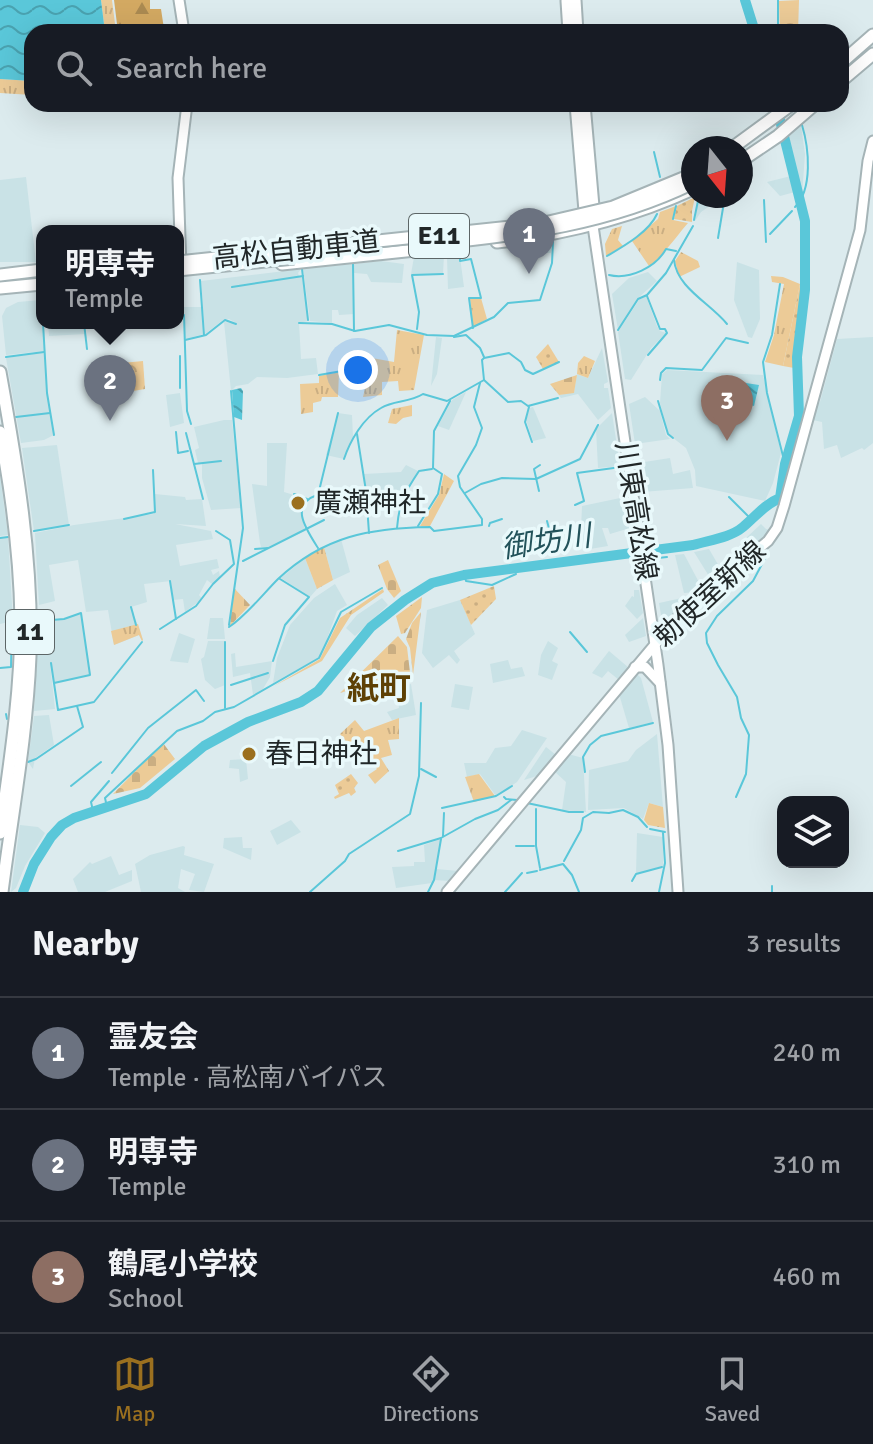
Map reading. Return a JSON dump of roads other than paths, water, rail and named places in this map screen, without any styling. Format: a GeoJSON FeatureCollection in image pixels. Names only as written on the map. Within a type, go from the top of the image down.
{"type":"FeatureCollection","features":[{"type":"Feature","properties":{"kind":"highway"},"geometry":{"type":"LineString","coordinates":[[567,0],[568,24]]}},
{"type":"Feature","properties":{"kind":"highway"},"geometry":{"type":"LineString","coordinates":[[575,0],[576,24]]}},
{"type":"Feature","properties":{"kind":"highway"},"geometry":{"type":"LineString","coordinates":[[849,57],[873,37]]}},
{"type":"Feature","properties":{"kind":"highway"},"geometry":{"type":"LineString","coordinates":[[849,72],[873,52]]}},
{"type":"Feature","properties":{"kind":"highway"},"geometry":{"type":"LineString","coordinates":[[577,112],[593,226]]}},
{"type":"Feature","properties":{"kind":"highway"},"geometry":{"type":"LineString","coordinates":[[584,112],[590,210]]}},
{"type":"Feature","properties":{"kind":"highway"},"geometry":{"type":"LineString","coordinates":[[751,136],[783,112]]}},
{"type":"Feature","properties":{"kind":"highway"},"geometry":{"type":"LineString","coordinates":[[751,136],[783,112]]}},
{"type":"Feature","properties":{"kind":"highway"},"geometry":{"type":"LineString","coordinates":[[753,148],[798,112]]}},
{"type":"Feature","properties":{"kind":"highway"},"geometry":{"type":"LineString","coordinates":[[753,151],[778,136],[806,112]]}},
{"type":"Feature","properties":{"kind":"highway"},"geometry":{"type":"LineString","coordinates":[[184,265],[522,222],[590,210],[681,177]]}},
{"type":"Feature","properties":{"kind":"highway","name":"高松自動車道"},"geometry":{"type":"LineString","coordinates":[[184,265],[540,224],[621,204],[681,177]]}},
{"type":"Feature","properties":{"kind":"highway","name":"高松自動車道"},"geometry":{"type":"LineString","coordinates":[[184,266],[541,232],[615,215],[681,190]]}},
{"type":"Feature","properties":{"kind":"highway"},"geometry":{"type":"LineString","coordinates":[[184,266],[500,242],[593,226],[661,204],[681,193]]}},
{"type":"Feature","properties":{"kind":"highway"},"geometry":{"type":"LineString","coordinates":[[1,276],[36,273]]}},
{"type":"Feature","properties":{"kind":"highway"},"geometry":{"type":"LineString","coordinates":[[2,293],[36,285]]}},
{"type":"Feature","properties":{"kind":"highway"},"geometry":{"type":"LineString","coordinates":[[2,293],[36,290]]}},
{"type":"Feature","properties":{"kind":"highway","name":"11"},"geometry":{"type":"LineString","coordinates":[[0,372],[22,500],[31,617],[27,712],[2,892]]}},
{"type":"Feature","properties":{"kind":"highway","name":"11"},"geometry":{"type":"LineString","coordinates":[[0,432],[16,535],[21,623],[15,722],[0,833]]}},
{"type":"Feature","properties":{"kind":"main road"},"geometry":{"type":"LineString","coordinates":[[179,0],[183,24]]}},
{"type":"Feature","properties":{"kind":"main road"},"geometry":{"type":"LineString","coordinates":[[179,225],[179,164],[186,112]]}},
{"type":"Feature","properties":{"kind":"main road","name":"勅使室新線"},"geometry":{"type":"LineString","coordinates":[[447,892],[671,624],[697,598],[763,546],[777,528],[860,230],[873,141]]}},
{"type":"Feature","properties":{"kind":"main road","name":"川東高松線"},"geometry":{"type":"LineString","coordinates":[[593,226],[655,643],[668,745],[678,892]]}},
{"type":"Feature","properties":{"kind":"main road"},"geometry":{"type":"LineString","coordinates":[[651,613],[662,622],[671,624]]}},
{"type":"Feature","properties":{"kind":"main road"},"geometry":{"type":"LineString","coordinates":[[635,667],[645,667],[660,684]]}},
{"type":"Feature","properties":{"kind":"water"},"geometry":{"type":"Polygon","coordinates":[[[0,0],[101,0],[104,24],[24,24],[24,80],[0,79],[0,0]]]}},
{"type":"Feature","properties":{"kind":"water"},"geometry":{"type":"Polygon","coordinates":[[[746,383],[759,385],[754,406],[742,403],[746,383]]]}},
{"type":"Feature","properties":{"kind":"water"},"geometry":{"type":"Polygon","coordinates":[[[241,388],[242,420],[234,417],[232,390],[241,388]]]}},
{"type":"Feature","properties":{"kind":"waterway","name":"御坊川"},"geometry":{"type":"LineString","coordinates":[[745,0],[752,24]]}},
{"type":"Feature","properties":{"kind":"waterway"},"geometry":{"type":"LineString","coordinates":[[778,0],[778,24]]}},
{"type":"Feature","properties":{"kind":"waterway","name":"御坊川"},"geometry":{"type":"LineString","coordinates":[[23,892],[34,864],[62,825],[74,818],[146,794],[204,746],[248,722],[301,702],[318,691],[371,627],[432,583],[464,575],[693,545],[738,531],[780,498],[785,464],[799,416],[797,357],[805,290],[805,221],[778,112]]}},
{"type":"Feature","properties":{"kind":"waterway"},"geometry":{"type":"LineString","coordinates":[[795,207],[805,190],[807,179],[808,156],[802,125]]}},
{"type":"Feature","properties":{"kind":"waterway"},"geometry":{"type":"LineString","coordinates":[[654,152],[660,177]]}},
{"type":"Feature","properties":{"kind":"waterway"},"geometry":{"type":"LineString","coordinates":[[764,200],[766,242]]}},
{"type":"Feature","properties":{"kind":"waterway"},"geometry":{"type":"LineString","coordinates":[[673,219],[676,206]]}},
{"type":"Feature","properties":{"kind":"waterway"},"geometry":{"type":"LineString","coordinates":[[694,220],[696,208]]}},
{"type":"Feature","properties":{"kind":"waterway"},"geometry":{"type":"LineString","coordinates":[[718,238],[723,208]]}},
{"type":"Feature","properties":{"kind":"waterway"},"geometry":{"type":"LineString","coordinates":[[770,234],[792,211]]}},
{"type":"Feature","properties":{"kind":"waterway"},"geometry":{"type":"LineString","coordinates":[[607,256],[642,233],[657,214]]}},
{"type":"Feature","properties":{"kind":"waterway"},"geometry":{"type":"LineString","coordinates":[[618,330],[638,299],[647,295],[666,273],[693,226]]}},
{"type":"Feature","properties":{"kind":"waterway"},"geometry":{"type":"LineString","coordinates":[[299,323],[332,324],[355,331],[389,325],[427,335],[454,336],[494,317],[508,303],[540,300],[552,263],[553,242]]}},
{"type":"Feature","properties":{"kind":"waterway"},"geometry":{"type":"LineString","coordinates":[[609,275],[634,274],[656,261],[666,249],[676,251]]}},
{"type":"Feature","properties":{"kind":"waterway"},"geometry":{"type":"LineString","coordinates":[[460,253],[460,261],[471,259],[481,298],[469,298],[473,328]]}},
{"type":"Feature","properties":{"kind":"waterway"},"geometry":{"type":"LineString","coordinates":[[674,260],[681,279],[727,324]]}},
{"type":"Feature","properties":{"kind":"waterway"},"geometry":{"type":"LineString","coordinates":[[353,264],[354,331]]}},
{"type":"Feature","properties":{"kind":"waterway"},"geometry":{"type":"LineString","coordinates":[[302,269],[308,320]]}},
{"type":"Feature","properties":{"kind":"waterway"},"geometry":{"type":"LineString","coordinates":[[417,329],[419,312],[412,275],[443,274]]}},
{"type":"Feature","properties":{"kind":"waterway"},"geometry":{"type":"LineString","coordinates":[[232,287],[303,276]]}},
{"type":"Feature","properties":{"kind":"waterway"},"geometry":{"type":"LineString","coordinates":[[200,280],[204,335]]}},
{"type":"Feature","properties":{"kind":"waterway"},"geometry":{"type":"LineString","coordinates":[[780,284],[772,335],[763,362],[767,393],[785,464]]}},
{"type":"Feature","properties":{"kind":"waterway"},"geometry":{"type":"LineString","coordinates":[[647,296],[660,329],[665,329],[667,333],[648,355]]}},
{"type":"Feature","properties":{"kind":"waterway"},"geometry":{"type":"LineString","coordinates":[[184,315],[187,411],[191,424]]}},
{"type":"Feature","properties":{"kind":"waterway"},"geometry":{"type":"LineString","coordinates":[[185,340],[206,335],[225,320],[236,324]]}},
{"type":"Feature","properties":{"kind":"waterway"},"geometry":{"type":"LineString","coordinates":[[43,329],[47,393],[54,435]]}},
{"type":"Feature","properties":{"kind":"waterway"},"geometry":{"type":"LineString","coordinates":[[85,329],[87,349]]}},
{"type":"Feature","properties":{"kind":"waterway"},"geometry":{"type":"LineString","coordinates":[[454,337],[466,335],[480,348],[484,357]]}},
{"type":"Feature","properties":{"kind":"waterway"},"geometry":{"type":"LineString","coordinates":[[660,380],[666,368],[702,370],[726,338],[748,343]]}},
{"type":"Feature","properties":{"kind":"waterway"},"geometry":{"type":"LineString","coordinates":[[6,357],[44,352]]}},
{"type":"Feature","properties":{"kind":"waterway"},"geometry":{"type":"LineString","coordinates":[[484,380],[484,358],[509,353],[533,374],[559,362]]}},
{"type":"Feature","properties":{"kind":"waterway"},"geometry":{"type":"LineString","coordinates":[[180,356],[180,388]]}},
{"type":"Feature","properties":{"kind":"waterway"},"geometry":{"type":"LineString","coordinates":[[319,375],[342,371]]}},
{"type":"Feature","properties":{"kind":"waterway"},"geometry":{"type":"LineString","coordinates":[[344,459],[358,430],[374,412],[386,405],[423,394],[447,401],[484,380],[508,402],[521,401],[528,406],[558,398]]}},
{"type":"Feature","properties":{"kind":"waterway"},"geometry":{"type":"LineString","coordinates":[[229,627],[295,564],[330,544],[387,530],[430,527],[434,531],[482,525],[482,519],[460,487],[458,476],[482,428],[474,407],[480,383]]}},
{"type":"Feature","properties":{"kind":"waterway"},"geometry":{"type":"LineString","coordinates":[[229,625],[243,528],[231,391]]}},
{"type":"Feature","properties":{"kind":"waterway"},"geometry":{"type":"LineString","coordinates":[[418,526],[438,494],[442,474],[433,468],[434,431],[450,401]]}},
{"type":"Feature","properties":{"kind":"waterway"},"geometry":{"type":"LineString","coordinates":[[658,401],[668,434],[673,438]]}},
{"type":"Feature","properties":{"kind":"waterway"},"geometry":{"type":"LineString","coordinates":[[529,407],[525,422],[532,442]]}},
{"type":"Feature","properties":{"kind":"waterway"},"geometry":{"type":"LineString","coordinates":[[16,417],[50,413]]}},
{"type":"Feature","properties":{"kind":"waterway"},"geometry":{"type":"LineString","coordinates":[[318,548],[305,526],[302,511],[309,499],[319,491],[338,413]]}},
{"type":"Feature","properties":{"kind":"waterway"},"geometry":{"type":"LineString","coordinates":[[465,493],[502,478],[536,479],[580,459],[598,425]]}},
{"type":"Feature","properties":{"kind":"waterway"},"geometry":{"type":"LineString","coordinates":[[176,432],[178,453],[188,451]]}},
{"type":"Feature","properties":{"kind":"waterway"},"geometry":{"type":"LineString","coordinates":[[186,433],[203,499]]}},
{"type":"Feature","properties":{"kind":"waterway"},"geometry":{"type":"LineString","coordinates":[[357,434],[369,533]]}},
{"type":"Feature","properties":{"kind":"waterway"},"geometry":{"type":"LineString","coordinates":[[194,464],[221,461]]}},
{"type":"Feature","properties":{"kind":"waterway"},"geometry":{"type":"LineString","coordinates":[[539,491],[534,469],[540,465]]}},
{"type":"Feature","properties":{"kind":"waterway"},"geometry":{"type":"LineString","coordinates":[[575,505],[584,501],[577,473],[621,467]]}},
{"type":"Feature","properties":{"kind":"waterway"},"geometry":{"type":"LineString","coordinates":[[397,528],[401,504],[410,485],[419,471],[432,469]]}},
{"type":"Feature","properties":{"kind":"waterway"},"geometry":{"type":"LineString","coordinates":[[124,519],[155,512],[153,470]]}},
{"type":"Feature","properties":{"kind":"waterway"},"geometry":{"type":"LineString","coordinates":[[294,494],[307,499]]}},
{"type":"Feature","properties":{"kind":"waterway"},"geometry":{"type":"LineString","coordinates":[[729,497],[749,517]]}},
{"type":"Feature","properties":{"kind":"waterway"},"geometry":{"type":"LineString","coordinates":[[489,526],[502,519]]}},
{"type":"Feature","properties":{"kind":"waterway"},"geometry":{"type":"LineString","coordinates":[[243,561],[324,520]]}},
{"type":"Feature","properties":{"kind":"waterway"},"geometry":{"type":"LineString","coordinates":[[526,551],[526,545],[551,536],[547,521]]}},
{"type":"Feature","properties":{"kind":"waterway"},"geometry":{"type":"LineString","coordinates":[[34,531],[69,525]]}},
{"type":"Feature","properties":{"kind":"waterway"},"geometry":{"type":"LineString","coordinates":[[160,629],[196,606],[234,564],[230,540],[216,531]]}},
{"type":"Feature","properties":{"kind":"waterway"},"geometry":{"type":"LineString","coordinates":[[0,538],[8,537]]}},
{"type":"Feature","properties":{"kind":"waterway"},"geometry":{"type":"LineString","coordinates":[[255,549],[268,548]]}},
{"type":"Feature","properties":{"kind":"waterway"},"geometry":{"type":"LineString","coordinates":[[736,797],[746,774],[749,735],[741,718],[737,697],[707,643],[706,633],[717,616],[753,581],[768,553]]}},
{"type":"Feature","properties":{"kind":"waterway"},"geometry":{"type":"LineString","coordinates":[[653,563],[658,558],[667,557]]}},
{"type":"Feature","properties":{"kind":"waterway"},"geometry":{"type":"LineString","coordinates":[[464,575],[466,581],[492,585],[516,574]]}},
{"type":"Feature","properties":{"kind":"waterway"},"geometry":{"type":"LineString","coordinates":[[273,661],[285,625],[309,597],[280,579]]}},
{"type":"Feature","properties":{"kind":"waterway"},"geometry":{"type":"LineString","coordinates":[[170,581],[176,619]]}},
{"type":"Feature","properties":{"kind":"waterway"},"geometry":{"type":"LineString","coordinates":[[107,807],[105,798],[177,731],[203,721],[215,712],[234,707],[319,658],[341,612],[382,588]]}},
{"type":"Feature","properties":{"kind":"waterway"},"geometry":{"type":"LineString","coordinates":[[131,607],[136,625]]}},
{"type":"Feature","properties":{"kind":"waterway"},"geometry":{"type":"LineString","coordinates":[[39,621],[64,619],[81,613],[90,675],[54,683]]}},
{"type":"Feature","properties":{"kind":"waterway"},"geometry":{"type":"LineString","coordinates":[[0,668],[11,667],[12,624]]}},
{"type":"Feature","properties":{"kind":"waterway"},"geometry":{"type":"LineString","coordinates":[[570,632],[587,652]]}},
{"type":"Feature","properties":{"kind":"waterway"},"geometry":{"type":"LineString","coordinates":[[51,663],[58,710],[94,702],[142,642]]}},
{"type":"Feature","properties":{"kind":"waterway"},"geometry":{"type":"LineString","coordinates":[[225,642],[225,708]]}},
{"type":"Feature","properties":{"kind":"waterway"},"geometry":{"type":"LineString","coordinates":[[231,685],[268,673]]}},
{"type":"Feature","properties":{"kind":"waterway"},"geometry":{"type":"LineString","coordinates":[[112,773],[148,728],[196,690],[204,701]]}},
{"type":"Feature","properties":{"kind":"waterway"},"geometry":{"type":"LineString","coordinates":[[310,892],[349,854],[410,814],[419,776],[421,703]]}},
{"type":"Feature","properties":{"kind":"waterway"},"geometry":{"type":"LineString","coordinates":[[28,762],[83,727],[77,706]]}},
{"type":"Feature","properties":{"kind":"waterway"},"geometry":{"type":"LineString","coordinates":[[6,714],[7,719]]}},
{"type":"Feature","properties":{"kind":"waterway"},"geometry":{"type":"LineString","coordinates":[[585,772],[583,757],[590,745],[601,736],[653,723]]}},
{"type":"Feature","properties":{"kind":"waterway"},"geometry":{"type":"LineString","coordinates":[[71,786],[101,762]]}},
{"type":"Feature","properties":{"kind":"waterway"},"geometry":{"type":"LineString","coordinates":[[421,769],[436,777]]}},
{"type":"Feature","properties":{"kind":"waterway"},"geometry":{"type":"LineString","coordinates":[[93,811],[91,802],[109,781]]}},
{"type":"Feature","properties":{"kind":"waterway"},"geometry":{"type":"LineString","coordinates":[[442,808],[496,796],[512,786]]}},
{"type":"Feature","properties":{"kind":"waterway"},"geometry":{"type":"LineString","coordinates":[[504,797],[517,800]]}},
{"type":"Feature","properties":{"kind":"waterway"},"geometry":{"type":"LineString","coordinates":[[398,851],[441,838],[498,810],[511,800]]}},
{"type":"Feature","properties":{"kind":"waterway"},"geometry":{"type":"LineString","coordinates":[[527,803],[583,812]]}},
{"type":"Feature","properties":{"kind":"waterway"},"geometry":{"type":"LineString","coordinates":[[536,809],[536,846],[540,868]]}},
{"type":"Feature","properties":{"kind":"waterway"},"geometry":{"type":"LineString","coordinates":[[564,861],[581,830],[583,818],[593,812],[623,810],[638,817],[647,827]]}},
{"type":"Feature","properties":{"kind":"waterway"},"geometry":{"type":"LineString","coordinates":[[443,836],[444,813]]}},
{"type":"Feature","properties":{"kind":"waterway"},"geometry":{"type":"LineString","coordinates":[[650,829],[665,832]]}},
{"type":"Feature","properties":{"kind":"waterway"},"geometry":{"type":"LineString","coordinates":[[659,892],[665,863],[663,833]]}},
{"type":"Feature","properties":{"kind":"waterway"},"geometry":{"type":"LineString","coordinates":[[428,892],[434,880],[441,839]]}},
{"type":"Feature","properties":{"kind":"waterway"},"geometry":{"type":"LineString","coordinates":[[516,846],[534,846]]}},
{"type":"Feature","properties":{"kind":"waterway"},"geometry":{"type":"LineString","coordinates":[[540,870],[563,864],[579,892]]}},
{"type":"Feature","properties":{"kind":"waterway"},"geometry":{"type":"LineString","coordinates":[[632,881],[636,874],[662,867]]}},
{"type":"Feature","properties":{"kind":"waterway"},"geometry":{"type":"LineString","coordinates":[[527,873],[537,871]]}},
{"type":"Feature","properties":{"kind":"waterway"},"geometry":{"type":"LineString","coordinates":[[505,892],[522,873]]}},
{"type":"Feature","properties":{"kind":"waterway"},"geometry":{"type":"LineString","coordinates":[[772,886],[772,892]]}},
{"type":"Feature","properties":{"kind":"place","name":"霊友会"},"geometry":{"type":"Point","coordinates":[529,274]}},
{"type":"Feature","properties":{"kind":"place","name":"明専寺"},"geometry":{"type":"Point","coordinates":[110,421]}},
{"type":"Feature","properties":{"kind":"place","name":"鶴尾小学校"},"geometry":{"type":"Point","coordinates":[727,441]}},
{"type":"Feature","properties":{"kind":"place","name":"廣瀬神社"},"geometry":{"type":"Point","coordinates":[298,503]}},
{"type":"Feature","properties":{"kind":"place","name":"春日神社"},"geometry":{"type":"Point","coordinates":[249,754]}},
{"type":"Feature","properties":{"kind":"district","name":"紙町"},"geometry":{"type":"Point","coordinates":[379,688]}}]}
